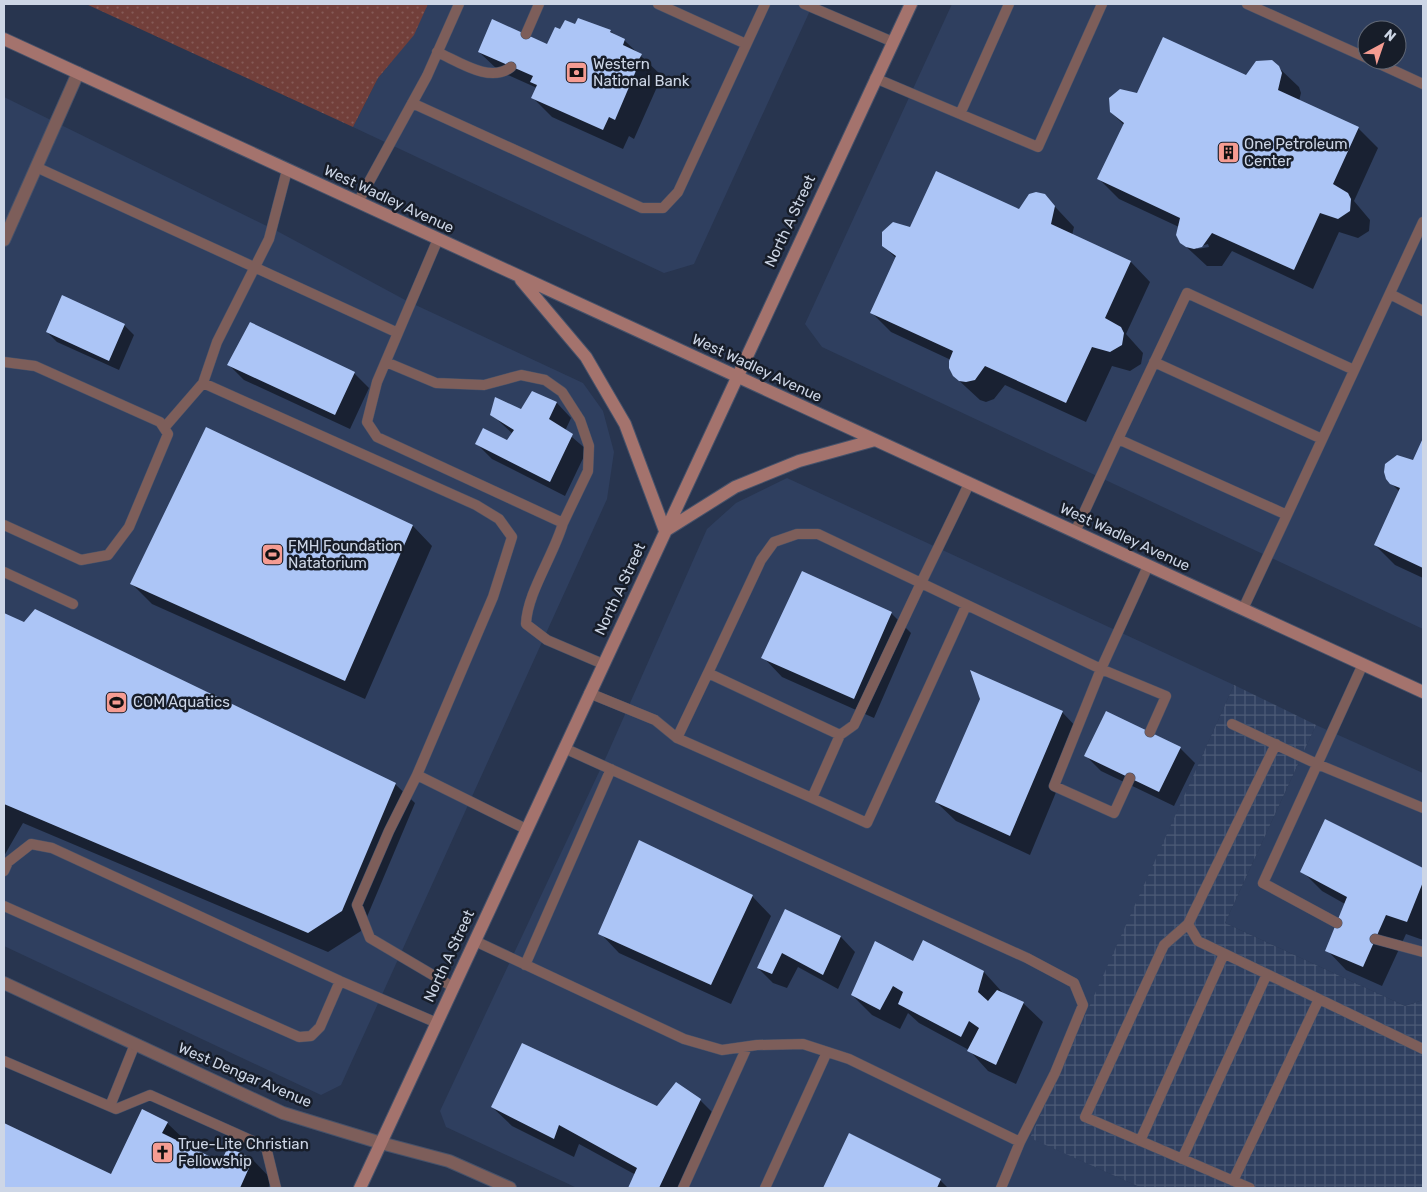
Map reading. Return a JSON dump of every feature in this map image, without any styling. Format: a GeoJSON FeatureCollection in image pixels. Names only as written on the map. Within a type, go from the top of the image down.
{"type":"FeatureCollection","features":[{"type":"Feature","properties":{"kind":"main road","name":"North A Street"},"geometry":{"type":"LineString","coordinates":[[360,1188],[589,692],[911,4]]}},
{"type":"Feature","properties":{"kind":"main road","name":"West Wadley Avenue"},"geometry":{"type":"LineString","coordinates":[[4,38],[1423,692]]}},
{"type":"Feature","properties":{"kind":"main road"},"geometry":{"type":"LineString","coordinates":[[518,276],[586,357],[625,424],[665,531],[735,487],[800,461],[875,440]]}},
{"type":"Feature","properties":{"kind":"street"},"geometry":{"type":"LineString","coordinates":[[4,240],[78,73]]}},
{"type":"Feature","properties":{"kind":"street","name":"West Dengar Avenue"},"geometry":{"type":"LineString","coordinates":[[4,983],[283,1113],[381,1143],[449,1161],[510,1188]]}},
{"type":"Feature","properties":{"kind":"lane"},"geometry":{"type":"LineString","coordinates":[[358,202],[412,103],[459,4]]}},
{"type":"Feature","properties":{"kind":"lane"},"geometry":{"type":"LineString","coordinates":[[526,34],[538,4]]}},
{"type":"Feature","properties":{"kind":"lane"},"geometry":{"type":"LineString","coordinates":[[658,4],[746,44]]}},
{"type":"Feature","properties":{"kind":"lane"},"geometry":{"type":"LineString","coordinates":[[412,103],[642,208],[663,208],[678,192],[765,4]]}},
{"type":"Feature","properties":{"kind":"lane"},"geometry":{"type":"LineString","coordinates":[[804,4],[893,42]]}},
{"type":"Feature","properties":{"kind":"lane"},"geometry":{"type":"LineString","coordinates":[[960,114],[1009,4]]}},
{"type":"Feature","properties":{"kind":"lane"},"geometry":{"type":"LineString","coordinates":[[875,78],[1038,147],[1102,4]]}},
{"type":"Feature","properties":{"kind":"lane"},"geometry":{"type":"LineString","coordinates":[[1247,4],[1357,54]]}},
{"type":"Feature","properties":{"kind":"lane"},"geometry":{"type":"LineString","coordinates":[[437,52],[489,74],[504,72],[511,67]]}},
{"type":"Feature","properties":{"kind":"lane"},"geometry":{"type":"LineString","coordinates":[[1393,70],[1423,84]]}},
{"type":"Feature","properties":{"kind":"lane"},"geometry":{"type":"LineString","coordinates":[[36,167],[398,333]]}},
{"type":"Feature","properties":{"kind":"lane"},"geometry":{"type":"LineString","coordinates":[[164,428],[203,383],[217,342],[269,239],[287,170]]}},
{"type":"Feature","properties":{"kind":"lane"},"geometry":{"type":"LineString","coordinates":[[1243,609],[1423,222]]}},
{"type":"Feature","properties":{"kind":"lane"},"geometry":{"type":"LineString","coordinates":[[438,239],[377,382],[367,422],[377,437],[564,523]]}},
{"type":"Feature","properties":{"kind":"lane"},"geometry":{"type":"LineString","coordinates":[[1075,532],[1187,293],[1354,370]]}},
{"type":"Feature","properties":{"kind":"lane"},"geometry":{"type":"LineString","coordinates":[[1390,294],[1423,311]]}},
{"type":"Feature","properties":{"kind":"lane"},"geometry":{"type":"LineString","coordinates":[[4,362],[35,366],[160,422],[168,434],[129,527],[108,555],[81,560],[4,525]]}},
{"type":"Feature","properties":{"kind":"lane"},"geometry":{"type":"LineString","coordinates":[[386,362],[436,383],[484,385],[521,376],[545,380],[562,392],[580,420],[589,446],[588,471],[527,611],[526,624],[547,640],[603,664]]}},
{"type":"Feature","properties":{"kind":"lane"},"geometry":{"type":"LineString","coordinates":[[1154,362],[1322,439]]}},
{"type":"Feature","properties":{"kind":"lane"},"geometry":{"type":"LineString","coordinates":[[203,383],[476,505],[499,519],[512,537],[493,597],[417,775],[389,831],[358,905],[370,938],[453,987]]}},
{"type":"Feature","properties":{"kind":"lane"},"geometry":{"type":"LineString","coordinates":[[1118,439],[1286,515]]}},
{"type":"Feature","properties":{"kind":"lane"},"geometry":{"type":"LineString","coordinates":[[812,798],[840,735],[854,725],[969,484]]}},
{"type":"Feature","properties":{"kind":"lane"},"geometry":{"type":"LineString","coordinates":[[677,738],[761,560],[774,542],[797,534],[818,534],[1101,669],[1166,696],[1150,732]]}},
{"type":"Feature","properties":{"kind":"lane"},"geometry":{"type":"LineString","coordinates":[[1130,778],[1114,812],[1054,786],[1101,669],[1148,566]]}},
{"type":"Feature","properties":{"kind":"lane"},"geometry":{"type":"LineString","coordinates":[[4,572],[73,604]]}},
{"type":"Feature","properties":{"kind":"lane"},"geometry":{"type":"LineString","coordinates":[[589,692],[655,720],[677,738],[867,823],[966,606]]}},
{"type":"Feature","properties":{"kind":"lane"},"geometry":{"type":"LineString","coordinates":[[1337,922],[1263,883],[1363,664]]}},
{"type":"Feature","properties":{"kind":"lane"},"geometry":{"type":"LineString","coordinates":[[708,673],[840,735]]}},
{"type":"Feature","properties":{"kind":"lane"},"geometry":{"type":"LineString","coordinates":[[1232,724],[1317,764],[1423,808]]}},
{"type":"Feature","properties":{"kind":"lane"},"geometry":{"type":"LineString","coordinates":[[1250,1188],[1085,1117],[1164,945],[1188,924],[1276,744]]}},
{"type":"Feature","properties":{"kind":"lane"},"geometry":{"type":"LineString","coordinates":[[564,748],[1027,958],[1074,983],[1083,1006],[1054,1073],[1020,1142],[1001,1188]]}},
{"type":"Feature","properties":{"kind":"lane"},"geometry":{"type":"LineString","coordinates":[[526,965],[611,769]]}},
{"type":"Feature","properties":{"kind":"lane"},"geometry":{"type":"LineString","coordinates":[[417,775],[526,829]]}},
{"type":"Feature","properties":{"kind":"lane"},"geometry":{"type":"LineString","coordinates":[[4,871],[8,862],[31,844],[52,848],[340,981],[437,1023]]}},
{"type":"Feature","properties":{"kind":"lane"},"geometry":{"type":"LineString","coordinates":[[4,906],[299,1037],[311,1036],[320,1027],[340,981]]}},
{"type":"Feature","properties":{"kind":"lane"},"geometry":{"type":"LineString","coordinates":[[1188,924],[1198,941],[1423,1049]]}},
{"type":"Feature","properties":{"kind":"lane"},"geometry":{"type":"LineString","coordinates":[[1375,939],[1423,952]]}},
{"type":"Feature","properties":{"kind":"lane"},"geometry":{"type":"LineString","coordinates":[[474,941],[684,1039],[722,1050],[803,1044],[849,1059],[1020,1142]]}},
{"type":"Feature","properties":{"kind":"lane"},"geometry":{"type":"LineString","coordinates":[[1140,1141],[1224,954]]}},
{"type":"Feature","properties":{"kind":"lane"},"geometry":{"type":"LineString","coordinates":[[1182,1159],[1266,974]]}},
{"type":"Feature","properties":{"kind":"lane"},"geometry":{"type":"LineString","coordinates":[[1233,1181],[1318,999]]}},
{"type":"Feature","properties":{"kind":"lane"},"geometry":{"type":"LineString","coordinates":[[110,1106],[135,1044]]}},
{"type":"Feature","properties":{"kind":"lane"},"geometry":{"type":"LineString","coordinates":[[682,1188],[746,1047]]}},
{"type":"Feature","properties":{"kind":"lane"},"geometry":{"type":"LineString","coordinates":[[765,1188],[827,1052]]}},
{"type":"Feature","properties":{"kind":"lane"},"geometry":{"type":"LineString","coordinates":[[4,1061],[116,1108],[150,1095],[266,1147],[276,1188]]}},
{"type":"Feature","properties":{"kind":"shaded area"},"geometry":{"type":"Polygon","coordinates":[[[86,4],[428,4],[414,35],[378,78],[353,127],[86,4]]]}},
{"type":"Feature","properties":{"kind":"shaded area"},"geometry":{"type":"Polygon","coordinates":[[[428,4],[813,4],[694,264],[664,273],[353,127],[378,78],[413,35],[428,4]]]}},
{"type":"Feature","properties":{"kind":"shaded area","name":"One Petroleum Center"},"geometry":{"type":"Polygon","coordinates":[[[952,4],[1423,4],[1423,629],[822,347],[805,324],[952,4]]]}},
{"type":"Feature","properties":{"kind":"shaded area"},"geometry":{"type":"Polygon","coordinates":[[[4,97],[277,231],[407,301],[583,383],[603,411],[614,452],[607,499],[341,1085],[321,1095],[4,946],[4,97]]]}},
{"type":"Feature","properties":{"kind":"shaded area"},"geometry":{"type":"Polygon","coordinates":[[[787,478],[1234,685],[1031,1138],[1142,1188],[577,1188],[446,1127],[440,1111],[607,755],[707,529],[736,503],[787,478]]]}},
{"type":"Feature","properties":{"kind":"shaded area"},"geometry":{"type":"Polygon","coordinates":[[[1234,685],[1316,725],[1225,923],[1405,1006],[1423,1000],[1423,1188],[1142,1188],[1030,1138],[1234,685]]]}},
{"type":"Feature","properties":{"kind":"shaded area"},"geometry":{"type":"Polygon","coordinates":[[[1316,725],[1423,773],[1423,1000],[1405,1006],[1225,923],[1316,725]]]}},
{"type":"Feature","properties":{"kind":"building"},"geometry":{"type":"Polygon","coordinates":[[[578,18],[611,30],[610,32],[625,39],[623,45],[642,54],[615,120],[609,117],[603,130],[531,98],[537,85],[530,82],[533,76],[478,52],[492,19],[547,44],[555,27],[560,29],[565,20],[575,24],[578,18]]]}},
{"type":"Feature","properties":{"kind":"building","name":"One Petroleum Center"},"geometry":{"type":"Polygon","coordinates":[[[1163,37],[1246,75],[1256,61],[1272,60],[1279,66],[1282,73],[1278,90],[1359,127],[1333,184],[1348,193],[1351,199],[1350,211],[1338,219],[1320,213],[1294,270],[1212,233],[1202,247],[1194,249],[1186,247],[1180,243],[1176,235],[1180,218],[1097,179],[1124,123],[1110,112],[1109,98],[1120,89],[1137,93],[1163,37]]]}},
{"type":"Feature","properties":{"kind":"building"},"geometry":{"type":"Polygon","coordinates":[[[936,171],[1019,209],[1029,194],[1036,192],[1045,194],[1055,206],[1051,224],[1131,261],[1105,318],[1121,327],[1124,333],[1122,345],[1110,352],[1092,347],[1066,403],[985,366],[975,380],[959,381],[953,376],[949,368],[949,361],[953,351],[870,313],[896,256],[882,246],[882,232],[893,222],[910,227],[936,171]]]}},
{"type":"Feature","properties":{"kind":"building"},"geometry":{"type":"Polygon","coordinates":[[[62,295],[125,324],[109,361],[46,332],[62,295]]]}},
{"type":"Feature","properties":{"kind":"building"},"geometry":{"type":"Polygon","coordinates":[[[250,322],[355,372],[335,415],[227,365],[250,322]]]}},
{"type":"Feature","properties":{"kind":"building"},"geometry":{"type":"Polygon","coordinates":[[[532,391],[557,402],[549,419],[573,434],[550,482],[475,444],[483,428],[507,440],[514,430],[490,415],[495,397],[521,409],[532,391]]]}},
{"type":"Feature","properties":{"kind":"building","name":"FMH Foundation Natatorium"},"geometry":{"type":"Polygon","coordinates":[[[206,427],[413,525],[345,681],[130,584],[206,427]]]}},
{"type":"Feature","properties":{"kind":"building"},"geometry":{"type":"Polygon","coordinates":[[[1423,438],[1423,568],[1374,545],[1400,488],[1390,484],[1386,479],[1384,472],[1385,464],[1397,455],[1413,460],[1423,438]]]}},
{"type":"Feature","properties":{"kind":"building"},"geometry":{"type":"Polygon","coordinates":[[[802,571],[892,612],[854,699],[761,658],[802,571]]]}},
{"type":"Feature","properties":{"kind":"building","name":"COM Aquatics"},"geometry":{"type":"Polygon","coordinates":[[[35,609],[396,783],[342,911],[308,933],[4,804],[4,613],[24,622],[35,609]]]}},
{"type":"Feature","properties":{"kind":"building"},"geometry":{"type":"Polygon","coordinates":[[[970,670],[1063,711],[1010,836],[935,802],[980,699],[970,670]]]}},
{"type":"Feature","properties":{"kind":"building"},"geometry":{"type":"Polygon","coordinates":[[[1106,711],[1181,747],[1159,792],[1084,756],[1106,711]]]}},
{"type":"Feature","properties":{"kind":"building"},"geometry":{"type":"Polygon","coordinates":[[[1325,819],[1423,868],[1423,882],[1407,922],[1386,915],[1363,967],[1325,951],[1347,897],[1300,872],[1325,819]]]}},
{"type":"Feature","properties":{"kind":"building"},"geometry":{"type":"Polygon","coordinates":[[[639,840],[753,895],[711,985],[598,934],[639,840]]]}},
{"type":"Feature","properties":{"kind":"building"},"geometry":{"type":"Polygon","coordinates":[[[785,909],[841,936],[823,975],[782,953],[772,974],[757,968],[785,909]]]}},
{"type":"Feature","properties":{"kind":"building"},"geometry":{"type":"Polygon","coordinates":[[[923,940],[984,971],[978,992],[988,1001],[997,990],[1024,1002],[996,1065],[967,1051],[979,1028],[969,1021],[961,1037],[898,1004],[903,992],[893,986],[880,1010],[851,995],[875,941],[913,961],[923,940]]]}},
{"type":"Feature","properties":{"kind":"building"},"geometry":{"type":"Polygon","coordinates":[[[522,1043],[657,1106],[676,1082],[701,1099],[659,1188],[628,1188],[637,1168],[559,1125],[554,1139],[491,1107],[522,1043]]]}},
{"type":"Feature","properties":{"kind":"building","name":"True-Lite Christian Fellowship"},"geometry":{"type":"Polygon","coordinates":[[[142,1109],[168,1122],[162,1133],[221,1162],[228,1147],[253,1159],[240,1188],[4,1188],[4,1123],[111,1174],[142,1109]]]}},
{"type":"Feature","properties":{"kind":"building"},"geometry":{"type":"Polygon","coordinates":[[[849,1133],[941,1179],[937,1188],[823,1188],[849,1133]]]}},
{"type":"Feature","properties":{"kind":"place","name":"Western National Bank"},"geometry":{"type":"Point","coordinates":[577,73]}},
{"type":"Feature","properties":{"kind":"place","name":"One Petroleum Center"},"geometry":{"type":"Point","coordinates":[1228,153]}},
{"type":"Feature","properties":{"kind":"place","name":"FMH Foundation Natatorium"},"geometry":{"type":"Point","coordinates":[272,555]}},
{"type":"Feature","properties":{"kind":"place","name":"COM Aquatics"},"geometry":{"type":"Point","coordinates":[117,702]}},
{"type":"Feature","properties":{"kind":"place","name":"True-Lite Christian Fellowship"},"geometry":{"type":"Point","coordinates":[162,1153]}}]}
